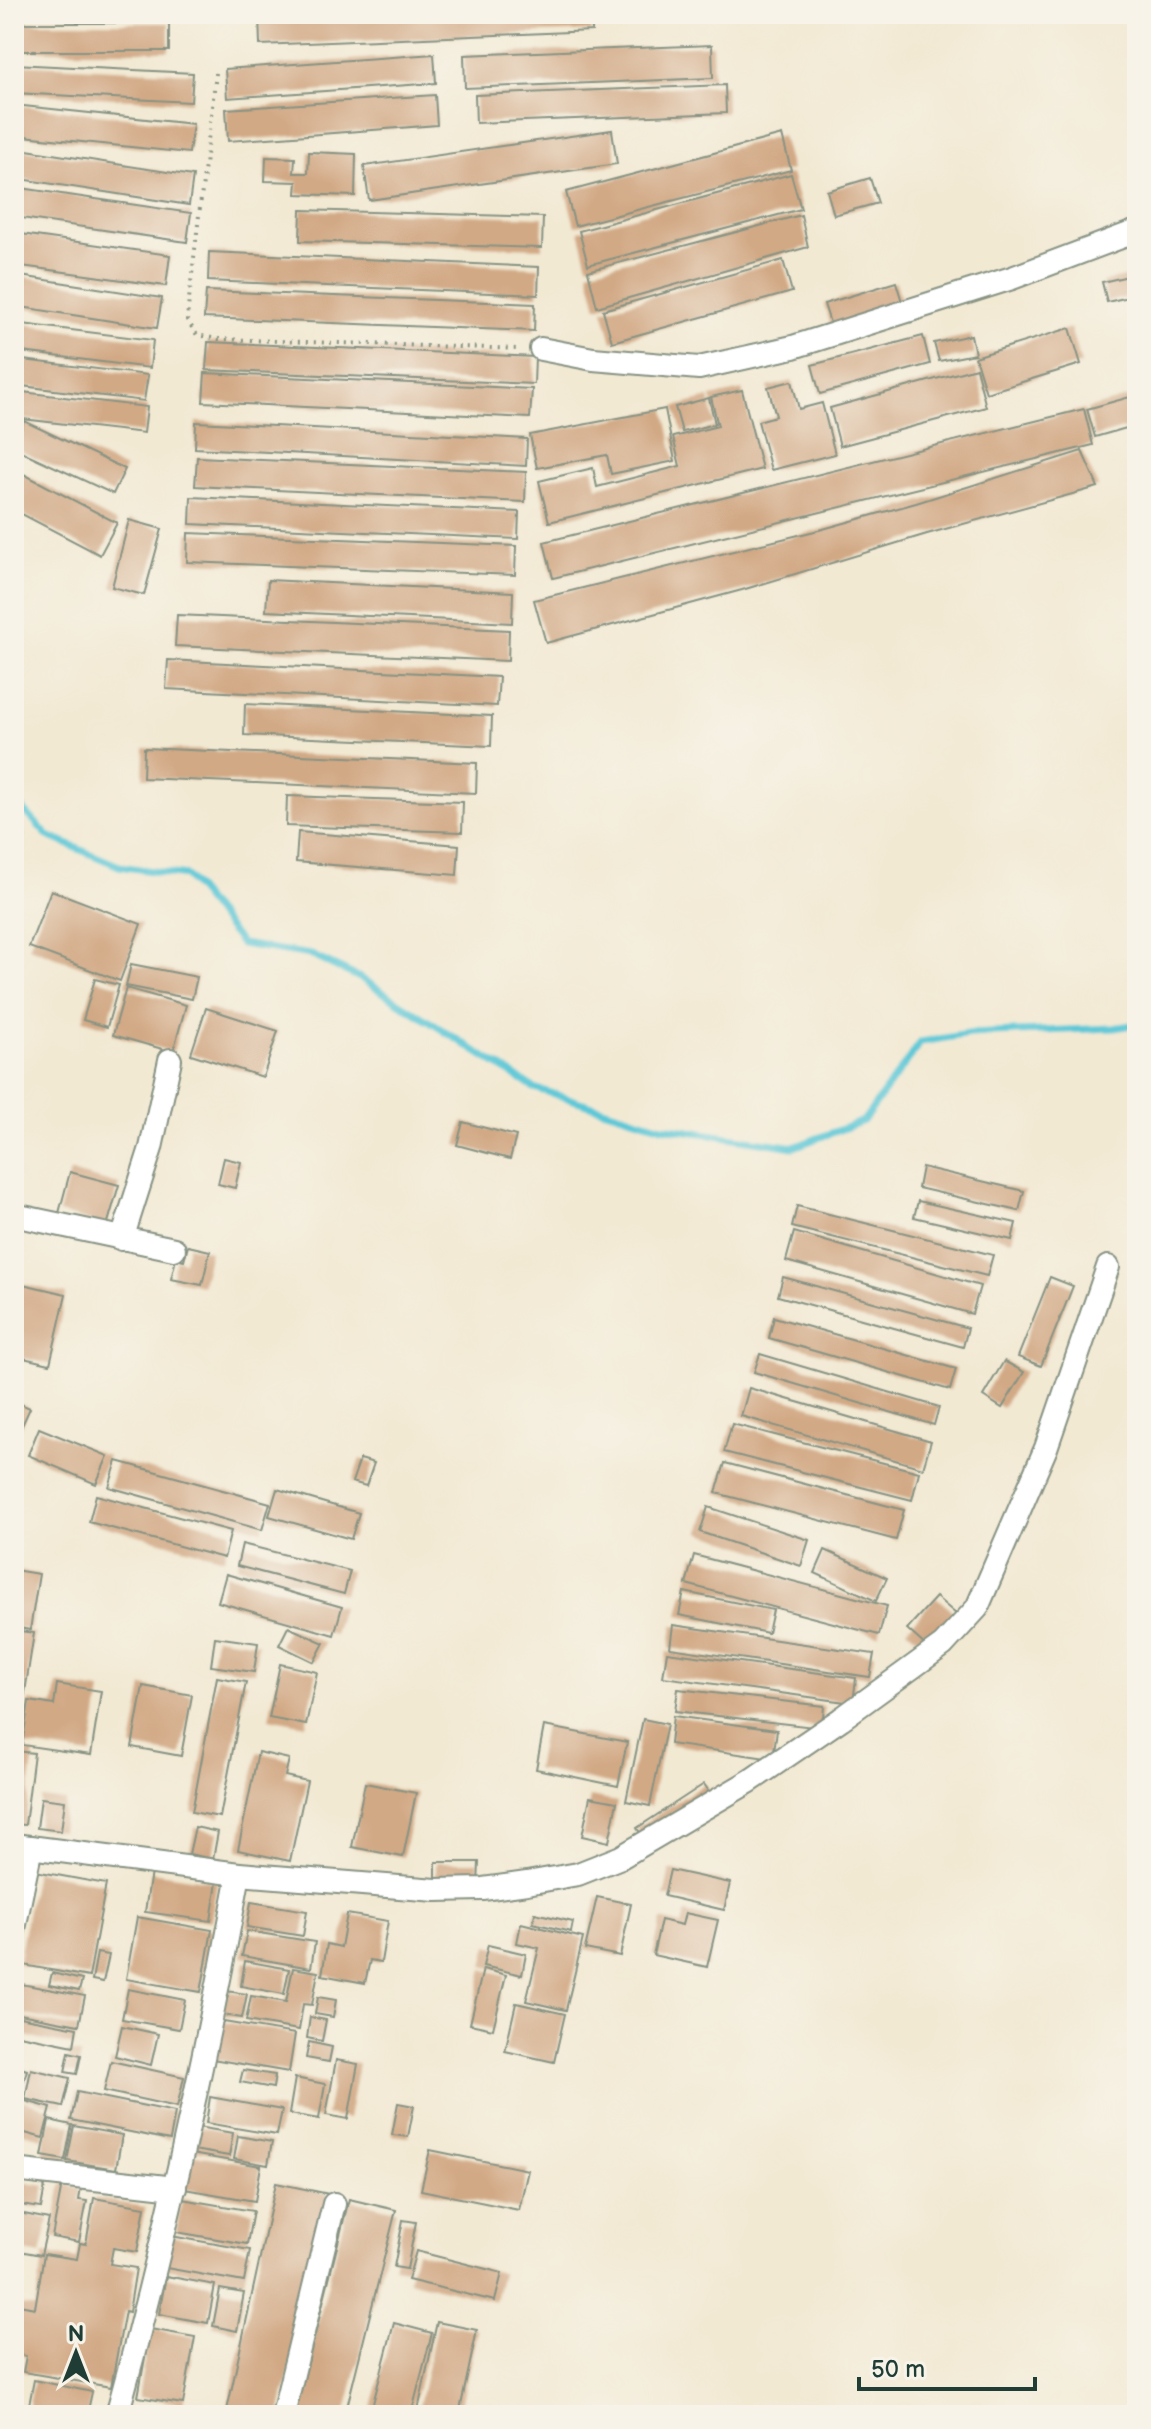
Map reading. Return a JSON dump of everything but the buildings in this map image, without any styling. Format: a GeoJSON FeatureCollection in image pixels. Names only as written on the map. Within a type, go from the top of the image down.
{"type":"FeatureCollection","features":[{"type":"Feature","properties":{"kind":"street"},"geometry":{"type":"LineString","coordinates":[[541,349],[593,359],[699,368],[793,347],[1012,278],[1137,231]]}},
{"type":"Feature","properties":{"kind":"street"},"geometry":{"type":"LineString","coordinates":[[122,1239],[151,1148],[170,1060]]}},
{"type":"Feature","properties":{"kind":"street"},"geometry":{"type":"LineString","coordinates":[[14,1215],[174,1249]]}},
{"type":"Feature","properties":{"kind":"street"},"geometry":{"type":"LineString","coordinates":[[14,1929],[22,1846],[239,1874],[436,1890],[483,1889],[578,1874],[621,1857],[750,1781],[943,1645],[977,1608],[1046,1448],[1108,1267]]}},
{"type":"Feature","properties":{"kind":"street"},"geometry":{"type":"LineString","coordinates":[[117,2415],[175,2188],[213,2020],[239,1874]]}},
{"type":"Feature","properties":{"kind":"street"},"geometry":{"type":"LineString","coordinates":[[14,2170],[175,2188]]}},
{"type":"Feature","properties":{"kind":"street"},"geometry":{"type":"LineString","coordinates":[[283,2415],[334,2204]]}},
{"type":"Feature","properties":{"kind":"path"},"geometry":{"type":"LineString","coordinates":[[216,73],[187,320],[197,335],[218,339],[541,349]]}},
{"type":"Feature","properties":{"kind":"waterway"},"geometry":{"type":"LineString","coordinates":[[14,799],[48,836],[119,866],[186,876],[241,944],[311,955],[362,979],[534,1088],[662,1127],[794,1147],[863,1121],[921,1042],[969,1034],[1114,1028],[1137,1024]]}}]}
